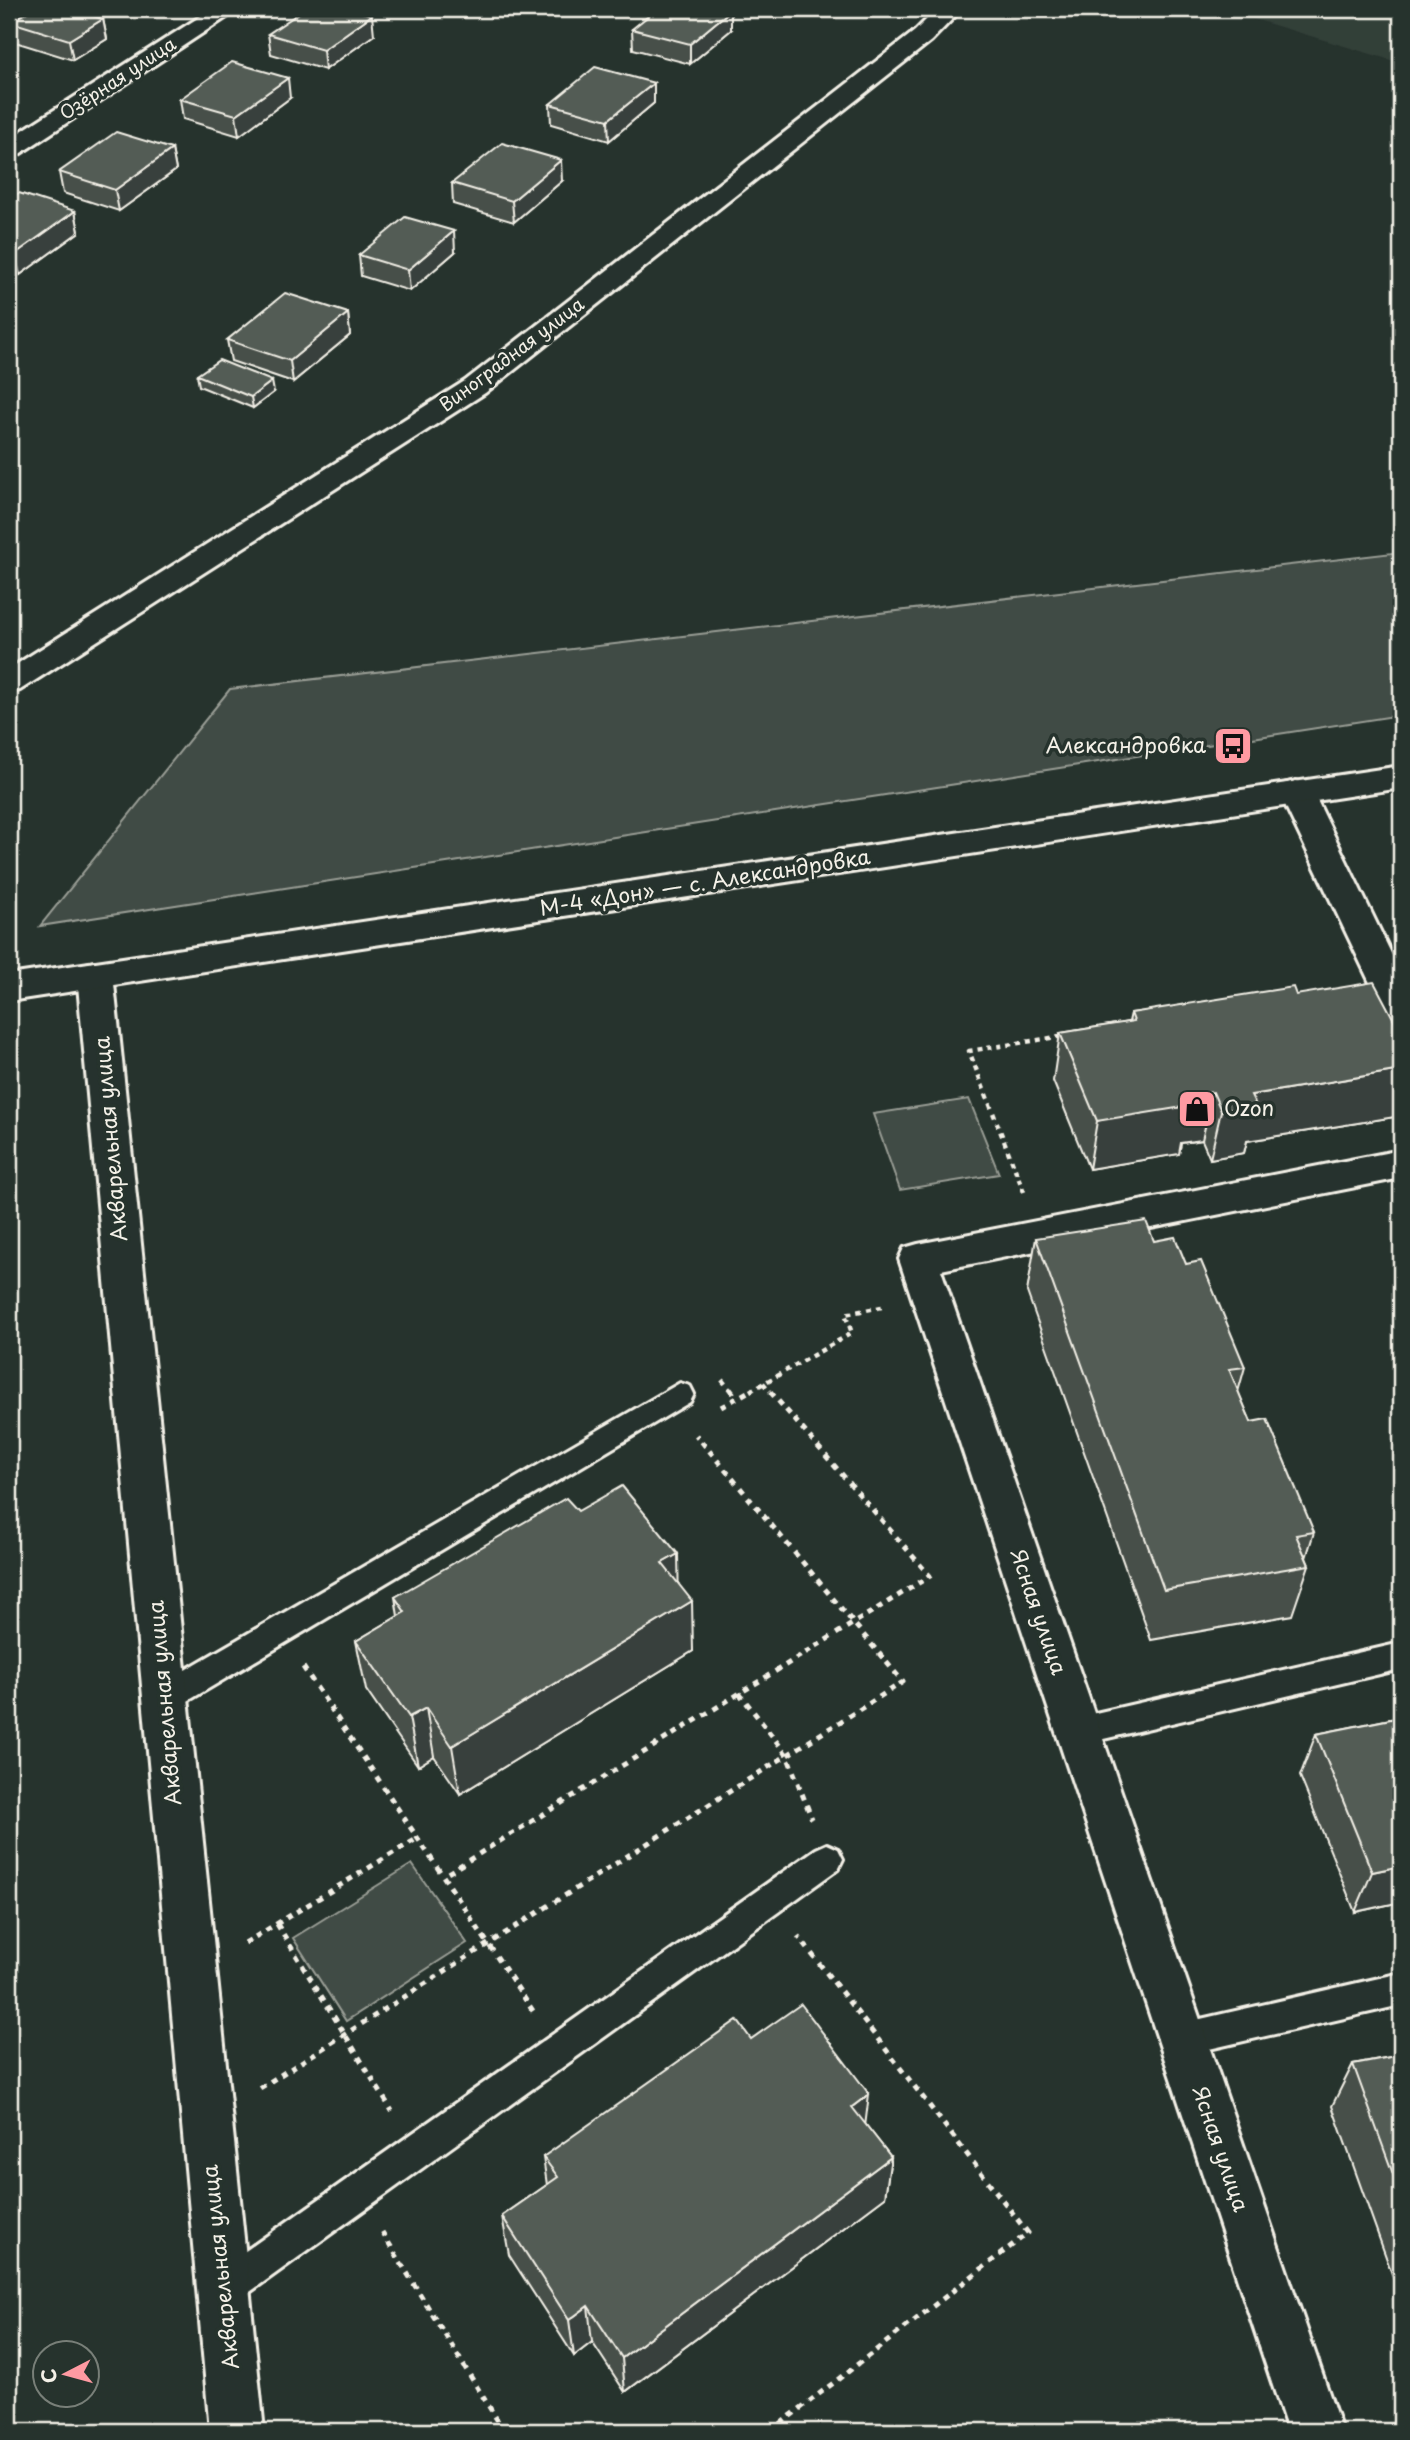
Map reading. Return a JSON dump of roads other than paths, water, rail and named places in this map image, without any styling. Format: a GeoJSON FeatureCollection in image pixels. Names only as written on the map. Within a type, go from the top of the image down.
{"type":"FeatureCollection","features":[{"type":"Feature","properties":{"kind":"street","name":"Озёрная улица"},"geometry":{"type":"LineString","coordinates":[[9,150],[227,9]]}},
{"type":"Feature","properties":{"kind":"street","name":"Виноградная улица"},"geometry":{"type":"LineString","coordinates":[[9,683],[475,387],[923,36],[950,9]]}},
{"type":"Feature","properties":{"kind":"street","name":"М-4 «Дон» — с. Александровка"},"geometry":{"type":"LineString","coordinates":[[9,988],[1401,777]]}},
{"type":"Feature","properties":{"kind":"street"},"geometry":{"type":"LineString","coordinates":[[1296,792],[1401,1010]]}},
{"type":"Feature","properties":{"kind":"street","name":"Акварельная улица"},"geometry":{"type":"LineString","coordinates":[[95,974],[190,1976],[237,2431]]}},
{"type":"Feature","properties":{"kind":"street","name":"Ясная улица"},"geometry":{"type":"LineString","coordinates":[[1315,2431],[918,1259],[1401,1164]]}},
{"type":"Feature","properties":{"kind":"lane"},"geometry":{"type":"LineString","coordinates":[[165,1699],[680,1395]]}},
{"type":"Feature","properties":{"kind":"lane"},"geometry":{"type":"LineString","coordinates":[[1078,1731],[1401,1656]]}},
{"type":"Feature","properties":{"kind":"lane"},"geometry":{"type":"LineString","coordinates":[[223,2290],[827,1859]]}},
{"type":"Feature","properties":{"kind":"lane"},"geometry":{"type":"LineString","coordinates":[[1182,2039],[1401,1989]]}},
{"type":"Feature","properties":{"kind":"place","name":"Александровка"},"geometry":{"type":"Point","coordinates":[1233,746]}},
{"type":"Feature","properties":{"kind":"place","name":"Ozon"},"geometry":{"type":"Point","coordinates":[1197,1109]}}]}
